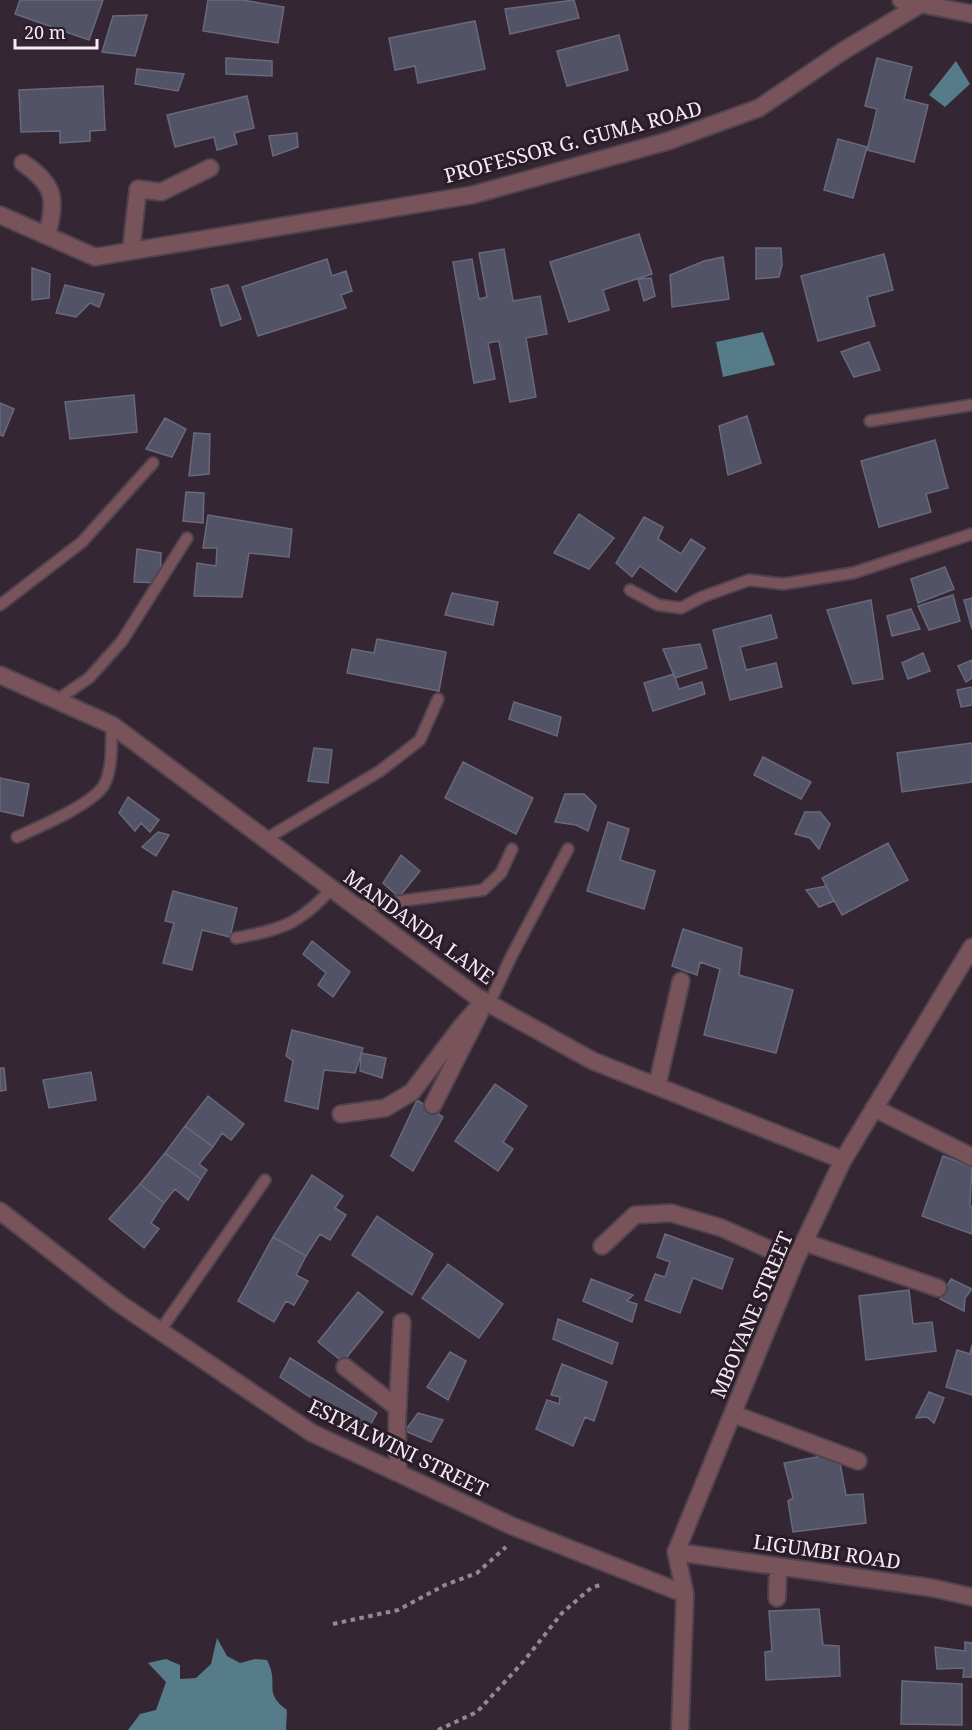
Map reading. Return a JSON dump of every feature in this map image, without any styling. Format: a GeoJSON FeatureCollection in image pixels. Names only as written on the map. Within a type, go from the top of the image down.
{"type":"FeatureCollection","features":[{"type":"Feature","properties":{"kind":"street"},"geometry":{"type":"LineString","coordinates":[[901,0],[972,14]]}},
{"type":"Feature","properties":{"kind":"street","name":"PROFESSOR G. GUMA ROAD"},"geometry":{"type":"LineString","coordinates":[[0,215],[95,257],[472,195],[668,141],[759,108],[843,51],[921,4]]}},
{"type":"Feature","properties":{"kind":"street"},"geometry":{"type":"LineString","coordinates":[[23,163],[43,177],[55,206],[47,236]]}},
{"type":"Feature","properties":{"kind":"street"},"geometry":{"type":"LineString","coordinates":[[131,251],[138,189],[161,192],[210,168]]}},
{"type":"Feature","properties":{"kind":"street","name":"MANDANDA LANE"},"geometry":{"type":"LineString","coordinates":[[0,675],[112,725],[264,840],[487,1003],[592,1061],[843,1160]]}},
{"type":"Feature","properties":{"kind":"street","name":"MBOVANE STREET"},"geometry":{"type":"LineString","coordinates":[[676,1552],[795,1261],[843,1160],[972,947]]}},
{"type":"Feature","properties":{"kind":"street"},"geometry":{"type":"LineString","coordinates":[[657,1086],[681,981]]}},
{"type":"Feature","properties":{"kind":"street"},"geometry":{"type":"LineString","coordinates":[[433,1105],[487,1003]]}},
{"type":"Feature","properties":{"kind":"street"},"geometry":{"type":"LineString","coordinates":[[341,1114],[385,1108],[411,1092],[461,1027],[487,1003]]}},
{"type":"Feature","properties":{"kind":"street"},"geometry":{"type":"LineString","coordinates":[[874,1108],[972,1157]]}},
{"type":"Feature","properties":{"kind":"street","name":"ESIYALWINI STREET"},"geometry":{"type":"LineString","coordinates":[[0,1211],[120,1304],[312,1434],[525,1531],[685,1594]]}},
{"type":"Feature","properties":{"kind":"street"},"geometry":{"type":"LineString","coordinates":[[602,1246],[634,1215],[671,1213],[722,1228],[795,1261]]}},
{"type":"Feature","properties":{"kind":"street"},"geometry":{"type":"LineString","coordinates":[[804,1242],[938,1288]]}},
{"type":"Feature","properties":{"kind":"street"},"geometry":{"type":"LineString","coordinates":[[398,1473],[402,1322]]}},
{"type":"Feature","properties":{"kind":"street"},"geometry":{"type":"LineString","coordinates":[[345,1367],[398,1408]]}},
{"type":"Feature","properties":{"kind":"street"},"geometry":{"type":"LineString","coordinates":[[733,1414],[858,1461]]}},
{"type":"Feature","properties":{"kind":"street"},"geometry":{"type":"LineString","coordinates":[[676,1552],[685,1594],[680,1730]]}},
{"type":"Feature","properties":{"kind":"street","name":"LIGUMBI ROAD"},"geometry":{"type":"LineString","coordinates":[[676,1552],[933,1588],[972,1597]]}},
{"type":"Feature","properties":{"kind":"street"},"geometry":{"type":"LineString","coordinates":[[777,1598],[778,1567]]}},
{"type":"Feature","properties":{"kind":"lane"},"geometry":{"type":"LineString","coordinates":[[870,422],[972,405]]}},
{"type":"Feature","properties":{"kind":"lane"},"geometry":{"type":"LineString","coordinates":[[0,605],[82,542],[153,463]]}},
{"type":"Feature","properties":{"kind":"lane"},"geometry":{"type":"LineString","coordinates":[[630,590],[658,605],[681,608],[702,597],[749,580],[783,584],[853,573],[972,534]]}},
{"type":"Feature","properties":{"kind":"lane"},"geometry":{"type":"LineString","coordinates":[[57,700],[89,678],[122,641],[187,538]]}},
{"type":"Feature","properties":{"kind":"lane"},"geometry":{"type":"LineString","coordinates":[[264,840],[380,771],[420,740],[438,699]]}},
{"type":"Feature","properties":{"kind":"lane"},"geometry":{"type":"LineString","coordinates":[[17,837],[71,812],[104,785],[111,757],[112,725]]}},
{"type":"Feature","properties":{"kind":"lane"},"geometry":{"type":"LineString","coordinates":[[356,907],[483,890],[501,873],[512,849]]}},
{"type":"Feature","properties":{"kind":"lane"},"geometry":{"type":"LineString","coordinates":[[487,1003],[568,849]]}},
{"type":"Feature","properties":{"kind":"lane"},"geometry":{"type":"LineString","coordinates":[[236,938],[279,930],[314,909],[331,889]]}},
{"type":"Feature","properties":{"kind":"lane"},"geometry":{"type":"LineString","coordinates":[[160,1331],[265,1180]]}},
{"type":"Feature","properties":{"kind":"path"},"geometry":{"type":"LineString","coordinates":[[333,1624],[398,1610],[445,1585],[477,1573],[525,1531]]}},
{"type":"Feature","properties":{"kind":"path"},"geometry":{"type":"LineString","coordinates":[[438,1730],[477,1712],[524,1661],[562,1612],[591,1588],[631,1573]]}},
{"type":"Feature","properties":{"kind":"water"},"geometry":{"type":"Polygon","coordinates":[[[956,61],[970,84],[945,107],[929,95],[956,61]]]}},
{"type":"Feature","properties":{"kind":"water"},"geometry":{"type":"Polygon","coordinates":[[[763,332],[775,365],[723,377],[716,342],[763,332]]]}},
{"type":"Feature","properties":{"kind":"water"},"geometry":{"type":"Polygon","coordinates":[[[217,1638],[227,1656],[240,1663],[255,1659],[267,1660],[271,1669],[275,1698],[287,1710],[286,1730],[128,1730],[140,1714],[156,1710],[166,1682],[148,1663],[166,1659],[180,1665],[180,1679],[196,1678],[211,1664],[217,1638]]]}},
{"type":"Feature","properties":{"kind":"building"},"geometry":{"type":"Polygon","coordinates":[[[20,0],[103,0],[89,40],[15,14],[20,0]]]}},
{"type":"Feature","properties":{"kind":"building"},"geometry":{"type":"Polygon","coordinates":[[[208,0],[242,0],[284,7],[278,43],[203,31],[208,0]]]}},
{"type":"Feature","properties":{"kind":"building"},"geometry":{"type":"Polygon","coordinates":[[[574,0],[579,18],[510,34],[505,9],[574,0]]]}},
{"type":"Feature","properties":{"kind":"building"},"geometry":{"type":"Polygon","coordinates":[[[147,15],[135,56],[102,52],[113,16],[147,15]]]}},
{"type":"Feature","properties":{"kind":"building"},"geometry":{"type":"Polygon","coordinates":[[[475,21],[485,69],[418,83],[415,66],[395,70],[389,38],[475,21]]]}},
{"type":"Feature","properties":{"kind":"building"},"geometry":{"type":"Polygon","coordinates":[[[619,35],[628,70],[567,86],[557,51],[619,35]]]}},
{"type":"Feature","properties":{"kind":"building"},"geometry":{"type":"Polygon","coordinates":[[[226,58],[272,61],[272,76],[226,74],[226,58]]]}},
{"type":"Feature","properties":{"kind":"building"},"geometry":{"type":"Polygon","coordinates":[[[877,58],[912,67],[904,99],[928,105],[914,162],[867,150],[877,109],[865,106],[877,58]]]}},
{"type":"Feature","properties":{"kind":"building"},"geometry":{"type":"Polygon","coordinates":[[[137,69],[184,74],[178,91],[135,84],[137,69]]]}},
{"type":"Feature","properties":{"kind":"building"},"geometry":{"type":"Polygon","coordinates":[[[103,86],[105,130],[90,131],[90,141],[60,143],[60,131],[21,132],[19,90],[103,86]]]}},
{"type":"Feature","properties":{"kind":"building"},"geometry":{"type":"Polygon","coordinates":[[[247,96],[254,128],[234,133],[237,144],[217,150],[214,137],[175,147],[167,115],[247,96]]]}},
{"type":"Feature","properties":{"kind":"building"},"geometry":{"type":"Polygon","coordinates":[[[297,133],[298,147],[273,156],[269,136],[297,133]]]}},
{"type":"Feature","properties":{"kind":"building"},"geometry":{"type":"Polygon","coordinates":[[[838,139],[867,147],[853,198],[824,190],[838,139]]]}},
{"type":"Feature","properties":{"kind":"building"},"geometry":{"type":"Polygon","coordinates":[[[639,234],[652,274],[603,290],[609,310],[569,322],[550,262],[639,234]]]}},
{"type":"Feature","properties":{"kind":"building"},"geometry":{"type":"Polygon","coordinates":[[[756,248],[781,248],[782,265],[779,277],[756,279],[756,248]]]}},
{"type":"Feature","properties":{"kind":"building"},"geometry":{"type":"Polygon","coordinates":[[[504,249],[513,301],[540,296],[547,334],[526,338],[536,397],[510,402],[499,341],[488,343],[495,379],[474,383],[453,262],[472,259],[479,299],[487,297],[479,253],[504,249]]]}},
{"type":"Feature","properties":{"kind":"building"},"geometry":{"type":"Polygon","coordinates":[[[884,254],[893,290],[867,297],[875,326],[818,341],[801,276],[884,254]]]}},
{"type":"Feature","properties":{"kind":"building"},"geometry":{"type":"Polygon","coordinates":[[[723,257],[729,299],[672,307],[670,275],[704,261],[723,257]]]}},
{"type":"Feature","properties":{"kind":"building"},"geometry":{"type":"Polygon","coordinates":[[[327,259],[332,276],[346,271],[352,291],[341,295],[346,308],[258,336],[242,287],[327,259]]]}},
{"type":"Feature","properties":{"kind":"building"},"geometry":{"type":"Polygon","coordinates":[[[32,268],[50,274],[49,298],[32,300],[32,268]]]}},
{"type":"Feature","properties":{"kind":"building"},"geometry":{"type":"Polygon","coordinates":[[[651,278],[655,296],[644,301],[638,279],[651,278]]]}},
{"type":"Feature","properties":{"kind":"building"},"geometry":{"type":"Polygon","coordinates":[[[65,285],[104,294],[99,307],[90,303],[76,317],[56,313],[65,285]]]}},
{"type":"Feature","properties":{"kind":"building"},"geometry":{"type":"Polygon","coordinates":[[[228,285],[241,319],[221,326],[211,289],[228,285]]]}},
{"type":"Feature","properties":{"kind":"building"},"geometry":{"type":"Polygon","coordinates":[[[869,342],[880,370],[854,377],[841,352],[869,342]]]}},
{"type":"Feature","properties":{"kind":"building"},"geometry":{"type":"Polygon","coordinates":[[[134,395],[137,432],[70,439],[65,402],[134,395]]]}},
{"type":"Feature","properties":{"kind":"building"},"geometry":{"type":"Polygon","coordinates":[[[0,403],[14,409],[3,436],[0,435],[0,403]]]}},
{"type":"Feature","properties":{"kind":"building"},"geometry":{"type":"Polygon","coordinates":[[[747,416],[761,463],[728,475],[719,426],[747,416]]]}},
{"type":"Feature","properties":{"kind":"building"},"geometry":{"type":"Polygon","coordinates":[[[165,418],[186,429],[172,457],[146,449],[165,418]]]}},
{"type":"Feature","properties":{"kind":"building"},"geometry":{"type":"Polygon","coordinates":[[[194,433],[210,434],[209,474],[189,476],[194,433]]]}},
{"type":"Feature","properties":{"kind":"building"},"geometry":{"type":"Polygon","coordinates":[[[935,440],[948,488],[926,494],[931,512],[879,527],[861,461],[935,440]]]}},
{"type":"Feature","properties":{"kind":"building"},"geometry":{"type":"Polygon","coordinates":[[[186,492],[204,493],[203,523],[183,521],[186,492]]]}},
{"type":"Feature","properties":{"kind":"building"},"geometry":{"type":"Polygon","coordinates":[[[579,514],[614,538],[589,569],[554,553],[579,514]]]}},
{"type":"Feature","properties":{"kind":"building"},"geometry":{"type":"Polygon","coordinates":[[[208,515],[292,529],[289,557],[249,553],[242,597],[194,596],[197,563],[216,566],[217,548],[203,548],[208,515]]]}},
{"type":"Feature","properties":{"kind":"building"},"geometry":{"type":"Polygon","coordinates":[[[644,517],[663,527],[658,539],[681,554],[691,539],[705,548],[676,592],[640,566],[632,577],[616,563],[644,517]]]}},
{"type":"Feature","properties":{"kind":"building"},"geometry":{"type":"Polygon","coordinates":[[[137,549],[161,553],[160,583],[134,582],[137,549]]]}},
{"type":"Feature","properties":{"kind":"building"},"geometry":{"type":"Polygon","coordinates":[[[945,567],[954,589],[918,603],[911,579],[945,567]]]}},
{"type":"Feature","properties":{"kind":"building"},"geometry":{"type":"Polygon","coordinates":[[[452,593],[498,602],[493,625],[445,615],[452,593]]]}},
{"type":"Feature","properties":{"kind":"building"},"geometry":{"type":"Polygon","coordinates":[[[953,595],[960,621],[929,630],[918,606],[953,595]]]}},
{"type":"Feature","properties":{"kind":"building"},"geometry":{"type":"Polygon","coordinates":[[[972,598],[972,629],[964,600],[972,598]]]}},
{"type":"Feature","properties":{"kind":"building"},"geometry":{"type":"Polygon","coordinates":[[[871,600],[883,679],[853,684],[827,610],[871,600]]]}},
{"type":"Feature","properties":{"kind":"building"},"geometry":{"type":"Polygon","coordinates":[[[911,609],[920,629],[892,636],[887,616],[911,609]]]}},
{"type":"Feature","properties":{"kind":"building"},"geometry":{"type":"Polygon","coordinates":[[[771,615],[777,638],[740,647],[746,670],[776,663],[782,687],[730,700],[713,630],[771,615]]]}},
{"type":"Feature","properties":{"kind":"building"},"geometry":{"type":"Polygon","coordinates":[[[377,639],[446,652],[439,691],[347,673],[352,649],[374,653],[377,639]]]}},
{"type":"Feature","properties":{"kind":"building"},"geometry":{"type":"Polygon","coordinates":[[[700,644],[707,668],[675,678],[663,649],[700,644]]]}},
{"type":"Feature","properties":{"kind":"building"},"geometry":{"type":"Polygon","coordinates":[[[923,653],[930,671],[908,679],[902,663],[923,653]]]}},
{"type":"Feature","properties":{"kind":"building"},"geometry":{"type":"Polygon","coordinates":[[[972,660],[972,678],[966,682],[958,666],[972,660]]]}},
{"type":"Feature","properties":{"kind":"building"},"geometry":{"type":"Polygon","coordinates":[[[674,674],[679,689],[702,682],[705,694],[653,711],[644,683],[674,674]]]}},
{"type":"Feature","properties":{"kind":"building"},"geometry":{"type":"Polygon","coordinates":[[[972,687],[972,705],[961,707],[957,690],[972,687]]]}},
{"type":"Feature","properties":{"kind":"building"},"geometry":{"type":"Polygon","coordinates":[[[514,702],[561,717],[557,736],[509,719],[514,702]]]}},
{"type":"Feature","properties":{"kind":"building"},"geometry":{"type":"Polygon","coordinates":[[[972,743],[972,782],[902,792],[897,753],[972,743]]]}},
{"type":"Feature","properties":{"kind":"building"},"geometry":{"type":"Polygon","coordinates":[[[314,748],[332,750],[328,783],[308,781],[314,748]]]}},
{"type":"Feature","properties":{"kind":"building"},"geometry":{"type":"Polygon","coordinates":[[[763,757],[811,782],[801,799],[754,775],[763,757]]]}},
{"type":"Feature","properties":{"kind":"building"},"geometry":{"type":"Polygon","coordinates":[[[463,762],[533,798],[516,834],[445,798],[463,762]]]}},
{"type":"Feature","properties":{"kind":"building"},"geometry":{"type":"Polygon","coordinates":[[[0,778],[29,784],[23,816],[0,811],[0,778]]]}},
{"type":"Feature","properties":{"kind":"building"},"geometry":{"type":"Polygon","coordinates":[[[565,794],[584,794],[596,806],[588,831],[576,825],[555,822],[565,794]]]}},
{"type":"Feature","properties":{"kind":"building"},"geometry":{"type":"Polygon","coordinates":[[[128,797],[159,820],[150,832],[141,823],[135,831],[119,813],[128,797]]]}},
{"type":"Feature","properties":{"kind":"building"},"geometry":{"type":"Polygon","coordinates":[[[805,812],[820,812],[830,824],[819,849],[810,838],[795,834],[805,812]]]}},
{"type":"Feature","properties":{"kind":"building"},"geometry":{"type":"Polygon","coordinates":[[[608,822],[629,829],[620,860],[655,871],[644,909],[587,891],[608,822]]]}},
{"type":"Feature","properties":{"kind":"building"},"geometry":{"type":"Polygon","coordinates":[[[158,832],[169,835],[156,856],[142,847],[158,832]]]}},
{"type":"Feature","properties":{"kind":"building"},"geometry":{"type":"Polygon","coordinates":[[[888,843],[908,880],[842,915],[822,878],[888,843]]]}},
{"type":"Feature","properties":{"kind":"building"},"geometry":{"type":"Polygon","coordinates":[[[401,855],[420,871],[399,897],[383,883],[401,855]]]}},
{"type":"Feature","properties":{"kind":"building"},"geometry":{"type":"Polygon","coordinates":[[[826,886],[834,901],[819,907],[806,890],[826,886]]]}},
{"type":"Feature","properties":{"kind":"building"},"geometry":{"type":"Polygon","coordinates":[[[173,891],[237,908],[230,937],[202,930],[192,970],[163,963],[174,923],[165,921],[173,891]]]}},
{"type":"Feature","properties":{"kind":"building"},"geometry":{"type":"Polygon","coordinates":[[[683,929],[742,948],[739,975],[793,990],[776,1053],[704,1035],[720,969],[700,962],[697,975],[672,966],[683,929]]]}},
{"type":"Feature","properties":{"kind":"building"},"geometry":{"type":"Polygon","coordinates":[[[312,941],[350,972],[333,997],[318,985],[326,973],[303,954],[312,941]]]}},
{"type":"Feature","properties":{"kind":"building"},"geometry":{"type":"Polygon","coordinates":[[[292,1030],[363,1048],[355,1073],[324,1070],[318,1109],[285,1101],[293,1061],[286,1056],[292,1030]]]}},
{"type":"Feature","properties":{"kind":"building"},"geometry":{"type":"Polygon","coordinates":[[[361,1053],[386,1058],[382,1078],[360,1071],[361,1053]]]}},
{"type":"Feature","properties":{"kind":"building"},"geometry":{"type":"Polygon","coordinates":[[[0,1068],[4,1068],[6,1090],[0,1091],[0,1068]]]}},
{"type":"Feature","properties":{"kind":"building"},"geometry":{"type":"Polygon","coordinates":[[[91,1072],[96,1100],[49,1108],[43,1080],[91,1072]]]}},
{"type":"Feature","properties":{"kind":"building"},"geometry":{"type":"Polygon","coordinates":[[[495,1084],[527,1106],[503,1142],[513,1149],[498,1171],[455,1141],[495,1084]]]}},
{"type":"Feature","properties":{"kind":"building"},"geometry":{"type":"Polygon","coordinates":[[[208,1096],[244,1124],[231,1140],[222,1133],[213,1147],[185,1126],[208,1096]]]}},
{"type":"Feature","properties":{"kind":"building"},"geometry":{"type":"Polygon","coordinates":[[[417,1100],[443,1117],[413,1171],[391,1156],[417,1100]]]}},
{"type":"Feature","properties":{"kind":"building"},"geometry":{"type":"Polygon","coordinates":[[[185,1126],[213,1147],[199,1164],[207,1170],[201,1179],[165,1153],[185,1126]]]}},
{"type":"Feature","properties":{"kind":"building"},"geometry":{"type":"Polygon","coordinates":[[[165,1153],[201,1179],[188,1200],[175,1189],[164,1203],[140,1184],[165,1153]]]}},
{"type":"Feature","properties":{"kind":"building"},"geometry":{"type":"Polygon","coordinates":[[[943,1156],[972,1167],[970,1206],[972,1207],[972,1234],[922,1216],[943,1156]]]}},
{"type":"Feature","properties":{"kind":"building"},"geometry":{"type":"Polygon","coordinates":[[[312,1175],[343,1196],[335,1208],[346,1215],[330,1240],[320,1234],[306,1256],[273,1237],[312,1175]]]}},
{"type":"Feature","properties":{"kind":"building"},"geometry":{"type":"Polygon","coordinates":[[[140,1184],[164,1203],[151,1223],[159,1229],[144,1248],[109,1219],[140,1184]]]}},
{"type":"Feature","properties":{"kind":"building"},"geometry":{"type":"Polygon","coordinates":[[[377,1216],[433,1254],[412,1295],[352,1255],[377,1216]]]}},
{"type":"Feature","properties":{"kind":"building"},"geometry":{"type":"Polygon","coordinates":[[[665,1234],[733,1259],[722,1289],[693,1278],[680,1313],[645,1300],[655,1274],[665,1277],[670,1262],[657,1257],[665,1234]]]}},
{"type":"Feature","properties":{"kind":"building"},"geometry":{"type":"Polygon","coordinates":[[[273,1237],[306,1256],[296,1275],[308,1281],[294,1305],[286,1301],[274,1322],[238,1301],[273,1237]]]}},
{"type":"Feature","properties":{"kind":"building"},"geometry":{"type":"Polygon","coordinates":[[[448,1264],[503,1304],[479,1338],[422,1298],[448,1264]]]}},
{"type":"Feature","properties":{"kind":"building"},"geometry":{"type":"Polygon","coordinates":[[[591,1279],[633,1295],[627,1301],[637,1304],[632,1322],[583,1301],[591,1279]]]}},
{"type":"Feature","properties":{"kind":"building"},"geometry":{"type":"Polygon","coordinates":[[[951,1279],[972,1289],[965,1298],[964,1311],[940,1299],[951,1279]]]}},
{"type":"Feature","properties":{"kind":"building"},"geometry":{"type":"Polygon","coordinates":[[[909,1290],[913,1324],[932,1322],[936,1351],[866,1360],[859,1296],[909,1290]]]}},
{"type":"Feature","properties":{"kind":"building"},"geometry":{"type":"Polygon","coordinates":[[[358,1292],[383,1312],[343,1362],[318,1342],[358,1292]]]}},
{"type":"Feature","properties":{"kind":"building"},"geometry":{"type":"Polygon","coordinates":[[[558,1319],[618,1343],[612,1364],[553,1339],[558,1319]]]}},
{"type":"Feature","properties":{"kind":"building"},"geometry":{"type":"Polygon","coordinates":[[[972,1345],[972,1395],[946,1387],[957,1350],[970,1354],[972,1345]]]}},
{"type":"Feature","properties":{"kind":"building"},"geometry":{"type":"Polygon","coordinates":[[[450,1352],[466,1361],[448,1400],[427,1387],[450,1352]]]}},
{"type":"Feature","properties":{"kind":"building"},"geometry":{"type":"Polygon","coordinates":[[[290,1358],[377,1413],[365,1434],[280,1377],[290,1358]]]}},
{"type":"Feature","properties":{"kind":"building"},"geometry":{"type":"Polygon","coordinates":[[[562,1364],[607,1382],[594,1421],[585,1417],[573,1446],[536,1429],[547,1400],[559,1404],[560,1397],[551,1395],[562,1364]]]}},
{"type":"Feature","properties":{"kind":"building"},"geometry":{"type":"Polygon","coordinates":[[[929,1392],[944,1398],[934,1423],[927,1417],[916,1418],[929,1392]]]}},
{"type":"Feature","properties":{"kind":"building"},"geometry":{"type":"Polygon","coordinates":[[[418,1413],[443,1420],[431,1442],[405,1431],[418,1413]]]}},
{"type":"Feature","properties":{"kind":"building"},"geometry":{"type":"Polygon","coordinates":[[[838,1453],[846,1495],[863,1494],[866,1523],[793,1532],[788,1501],[793,1498],[784,1463],[838,1453]]]}},
{"type":"Feature","properties":{"kind":"building"},"geometry":{"type":"Polygon","coordinates":[[[819,1609],[823,1645],[839,1646],[840,1676],[766,1680],[765,1652],[772,1651],[769,1611],[819,1609]]]}},
{"type":"Feature","properties":{"kind":"building"},"geometry":{"type":"Polygon","coordinates":[[[965,1642],[972,1643],[972,1677],[963,1677],[964,1668],[937,1669],[935,1647],[965,1651],[965,1642]]]}},
{"type":"Feature","properties":{"kind":"building"},"geometry":{"type":"Polygon","coordinates":[[[902,1681],[962,1684],[962,1725],[901,1724],[902,1681]]]}}]}
